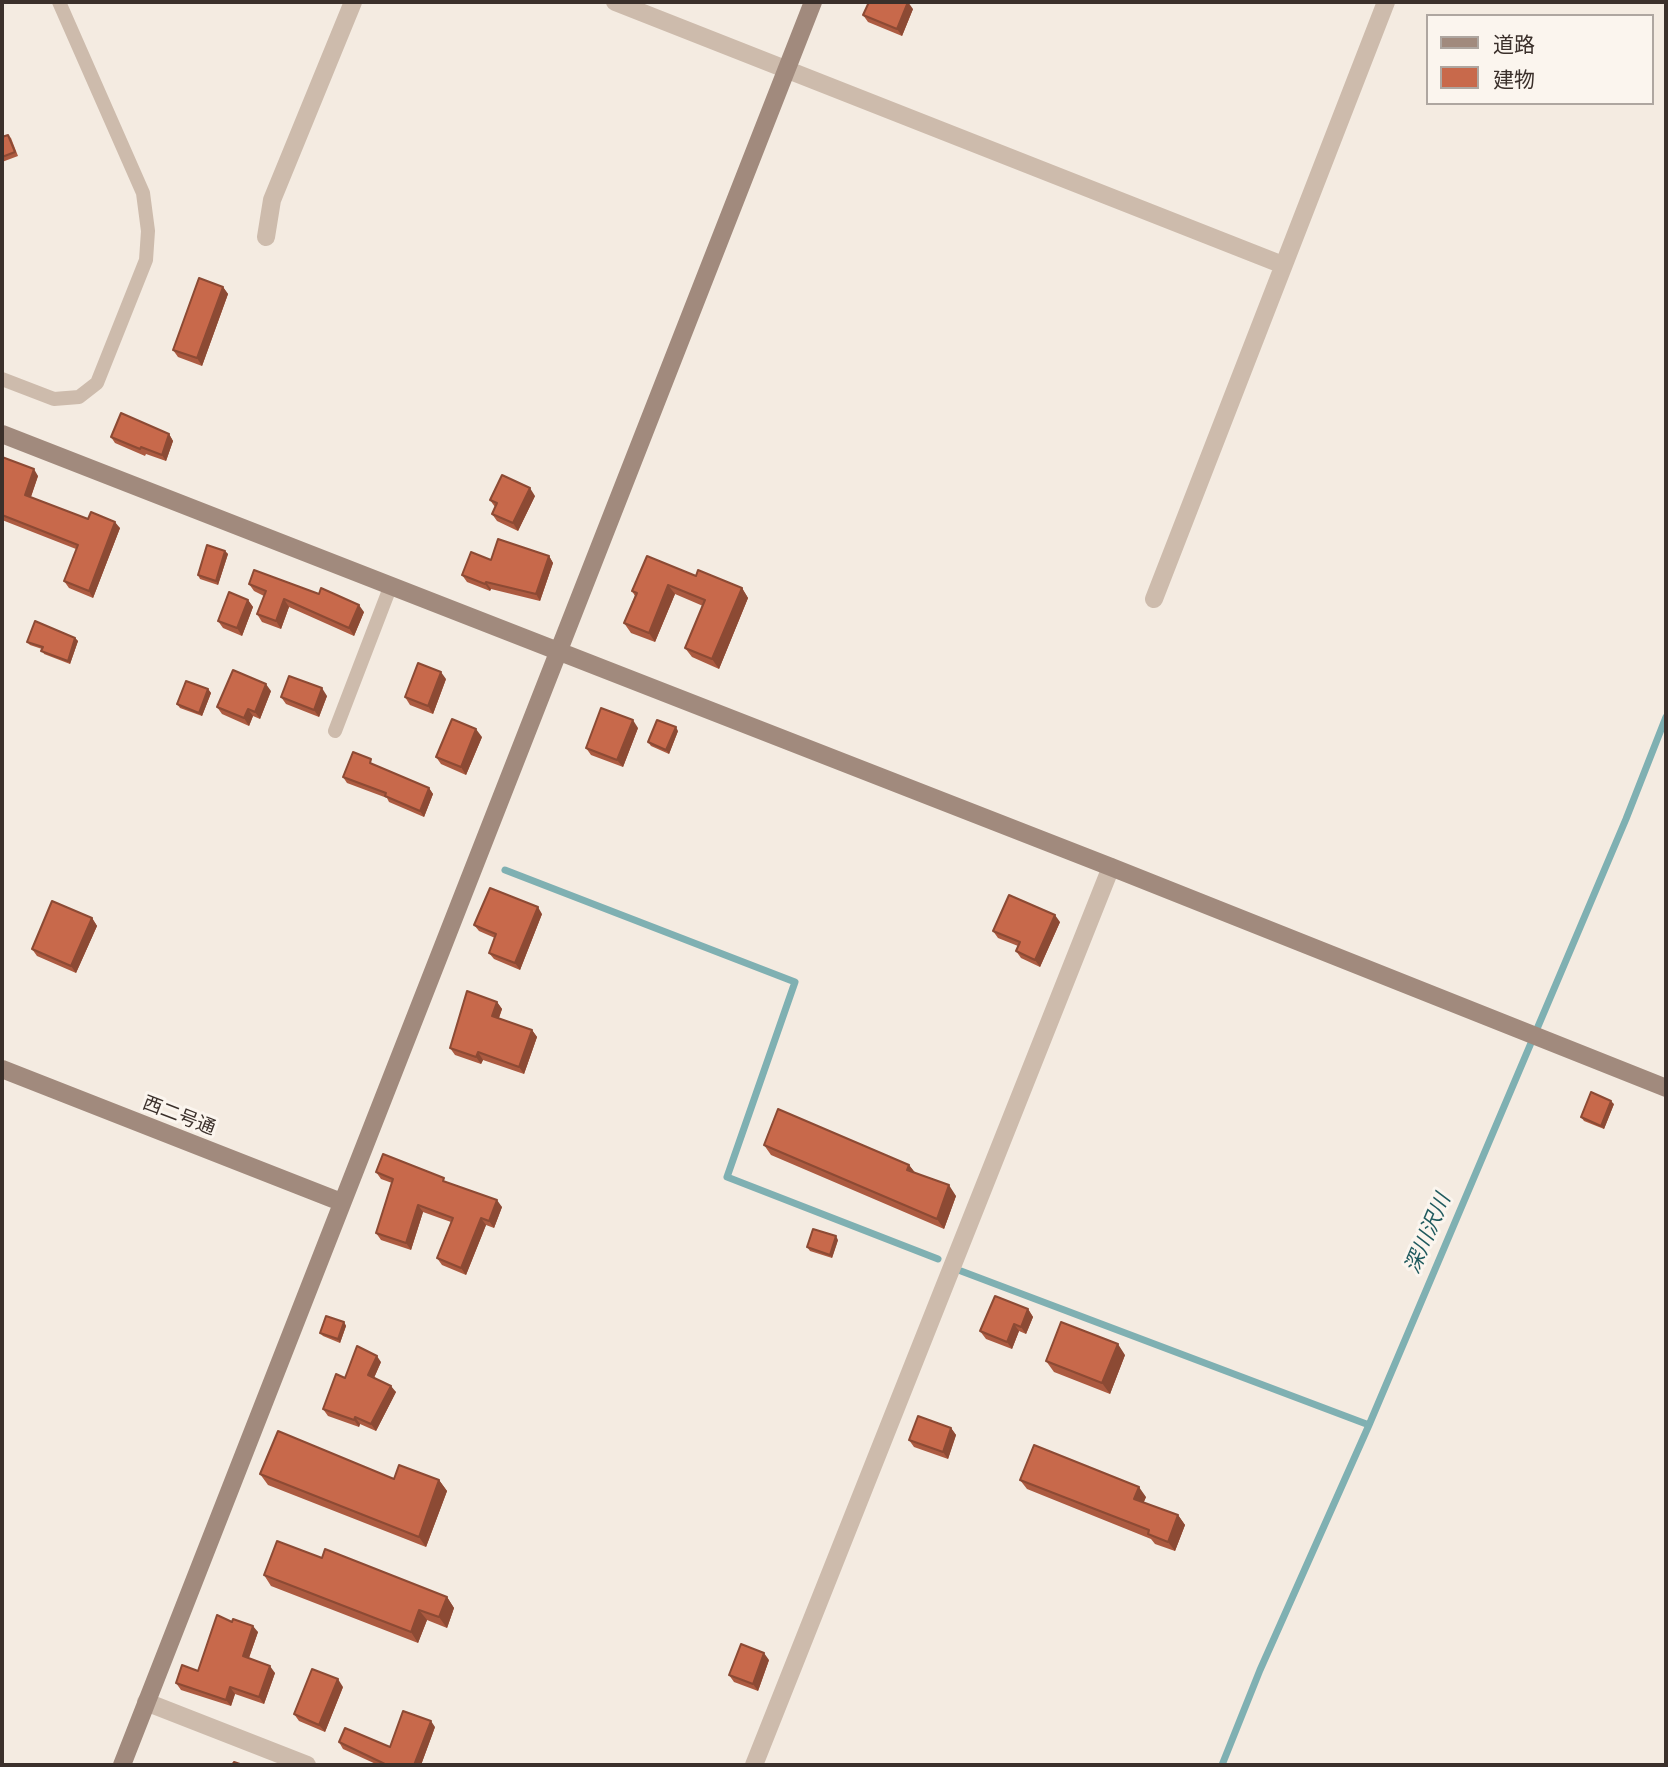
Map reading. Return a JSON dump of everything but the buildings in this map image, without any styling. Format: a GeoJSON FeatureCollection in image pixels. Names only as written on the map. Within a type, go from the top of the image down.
{"type":"FeatureCollection","features":[{"type":"Feature","properties":{"kind":"street"},"geometry":{"type":"LineString","coordinates":[[265,237],[272,200],[354,2]]}},
{"type":"Feature","properties":{"kind":"street"},"geometry":{"type":"LineString","coordinates":[[615,2],[1283,265]]}},
{"type":"Feature","properties":{"kind":"street"},"geometry":{"type":"LineString","coordinates":[[122,1765],[813,2]]}},
{"type":"Feature","properties":{"kind":"street"},"geometry":{"type":"LineString","coordinates":[[1154,599],[1386,2]]}},
{"type":"Feature","properties":{"kind":"street"},"geometry":{"type":"LineString","coordinates":[[2,434],[1111,867],[1666,1088]]}},
{"type":"Feature","properties":{"kind":"street"},"geometry":{"type":"LineString","coordinates":[[754,1765],[1111,867]]}},
{"type":"Feature","properties":{"kind":"street","name":"西二号通"},"geometry":{"type":"LineString","coordinates":[[2,1069],[341,1202]]}},
{"type":"Feature","properties":{"kind":"street"},"geometry":{"type":"LineString","coordinates":[[146,1702],[307,1765]]}},
{"type":"Feature","properties":{"kind":"lane"},"geometry":{"type":"LineString","coordinates":[[2,379],[54,399],[79,397],[97,383],[146,260],[148,231],[142,192],[59,2]]}},
{"type":"Feature","properties":{"kind":"lane"},"geometry":{"type":"LineString","coordinates":[[335,731],[391,585]]}},
{"type":"Feature","properties":{"kind":"waterway","name":"深川沢川"},"geometry":{"type":"LineString","coordinates":[[1222,1765],[1260,1670],[1369,1425],[1626,819],[1666,717]]}},
{"type":"Feature","properties":{"kind":"waterway"},"geometry":{"type":"LineString","coordinates":[[505,870],[795,982],[727,1177],[938,1259]]}},
{"type":"Feature","properties":{"kind":"waterway"},"geometry":{"type":"LineString","coordinates":[[961,1271],[1369,1425]]}}]}
